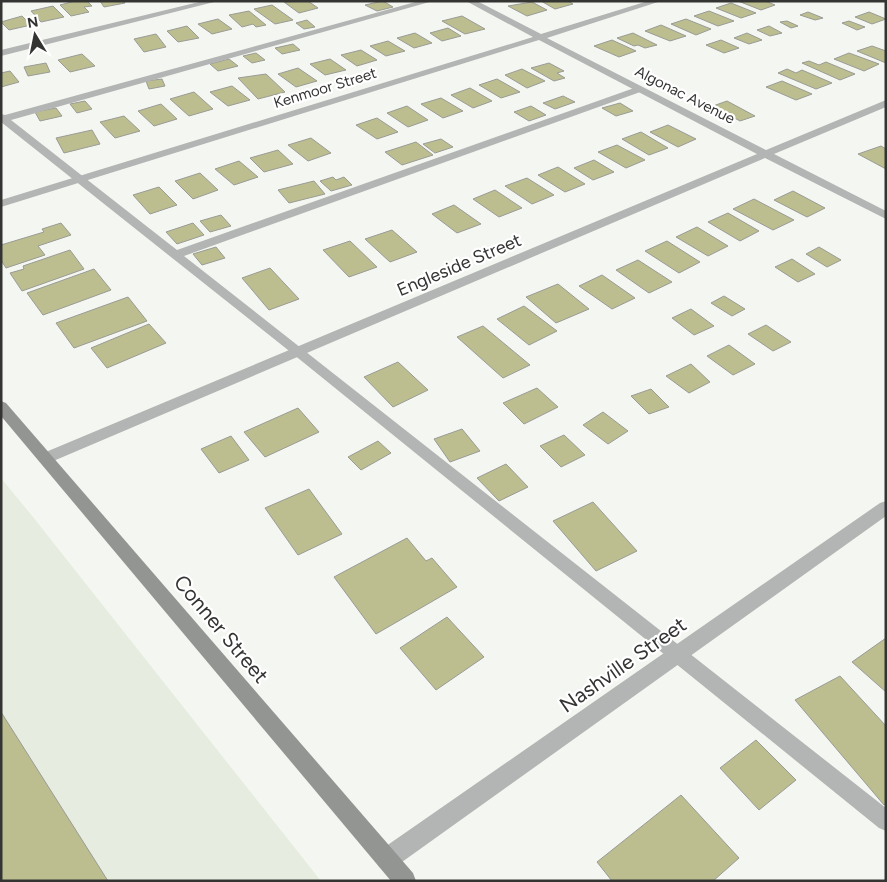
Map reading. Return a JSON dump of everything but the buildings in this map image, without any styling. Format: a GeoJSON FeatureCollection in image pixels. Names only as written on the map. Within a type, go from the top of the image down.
{"type":"FeatureCollection","features":[{"type":"Feature","properties":{"kind":"main road","name":"Conner Street"},"geometry":{"type":"LineString","coordinates":[[1,406],[406,881]]}},
{"type":"Feature","properties":{"kind":"street"},"geometry":{"type":"LineString","coordinates":[[1,53],[214,1]]}},
{"type":"Feature","properties":{"kind":"street"},"geometry":{"type":"LineString","coordinates":[[2,118],[429,1]]}},
{"type":"Feature","properties":{"kind":"street","name":"Algonac Avenue"},"geometry":{"type":"LineString","coordinates":[[470,1],[886,216]]}},
{"type":"Feature","properties":{"kind":"street","name":"Kenmoor Street"},"geometry":{"type":"LineString","coordinates":[[1,204],[657,1]]}},
{"type":"Feature","properties":{"kind":"street"},"geometry":{"type":"LineString","coordinates":[[175,255],[640,89]]}},
{"type":"Feature","properties":{"kind":"street","name":"Engleside Street"},"geometry":{"type":"LineString","coordinates":[[46,458],[886,104]]}},
{"type":"Feature","properties":{"kind":"street"},"geometry":{"type":"LineString","coordinates":[[2,118],[78,180],[298,351],[886,821]]}},
{"type":"Feature","properties":{"kind":"street","name":"Nashville Street"},"geometry":{"type":"LineString","coordinates":[[387,859],[886,507]]}},
{"type":"Feature","properties":{"kind":"shaded area"},"geometry":{"type":"Polygon","coordinates":[[[1,478],[33,517],[321,881],[1,881],[1,478]]]}}]}
